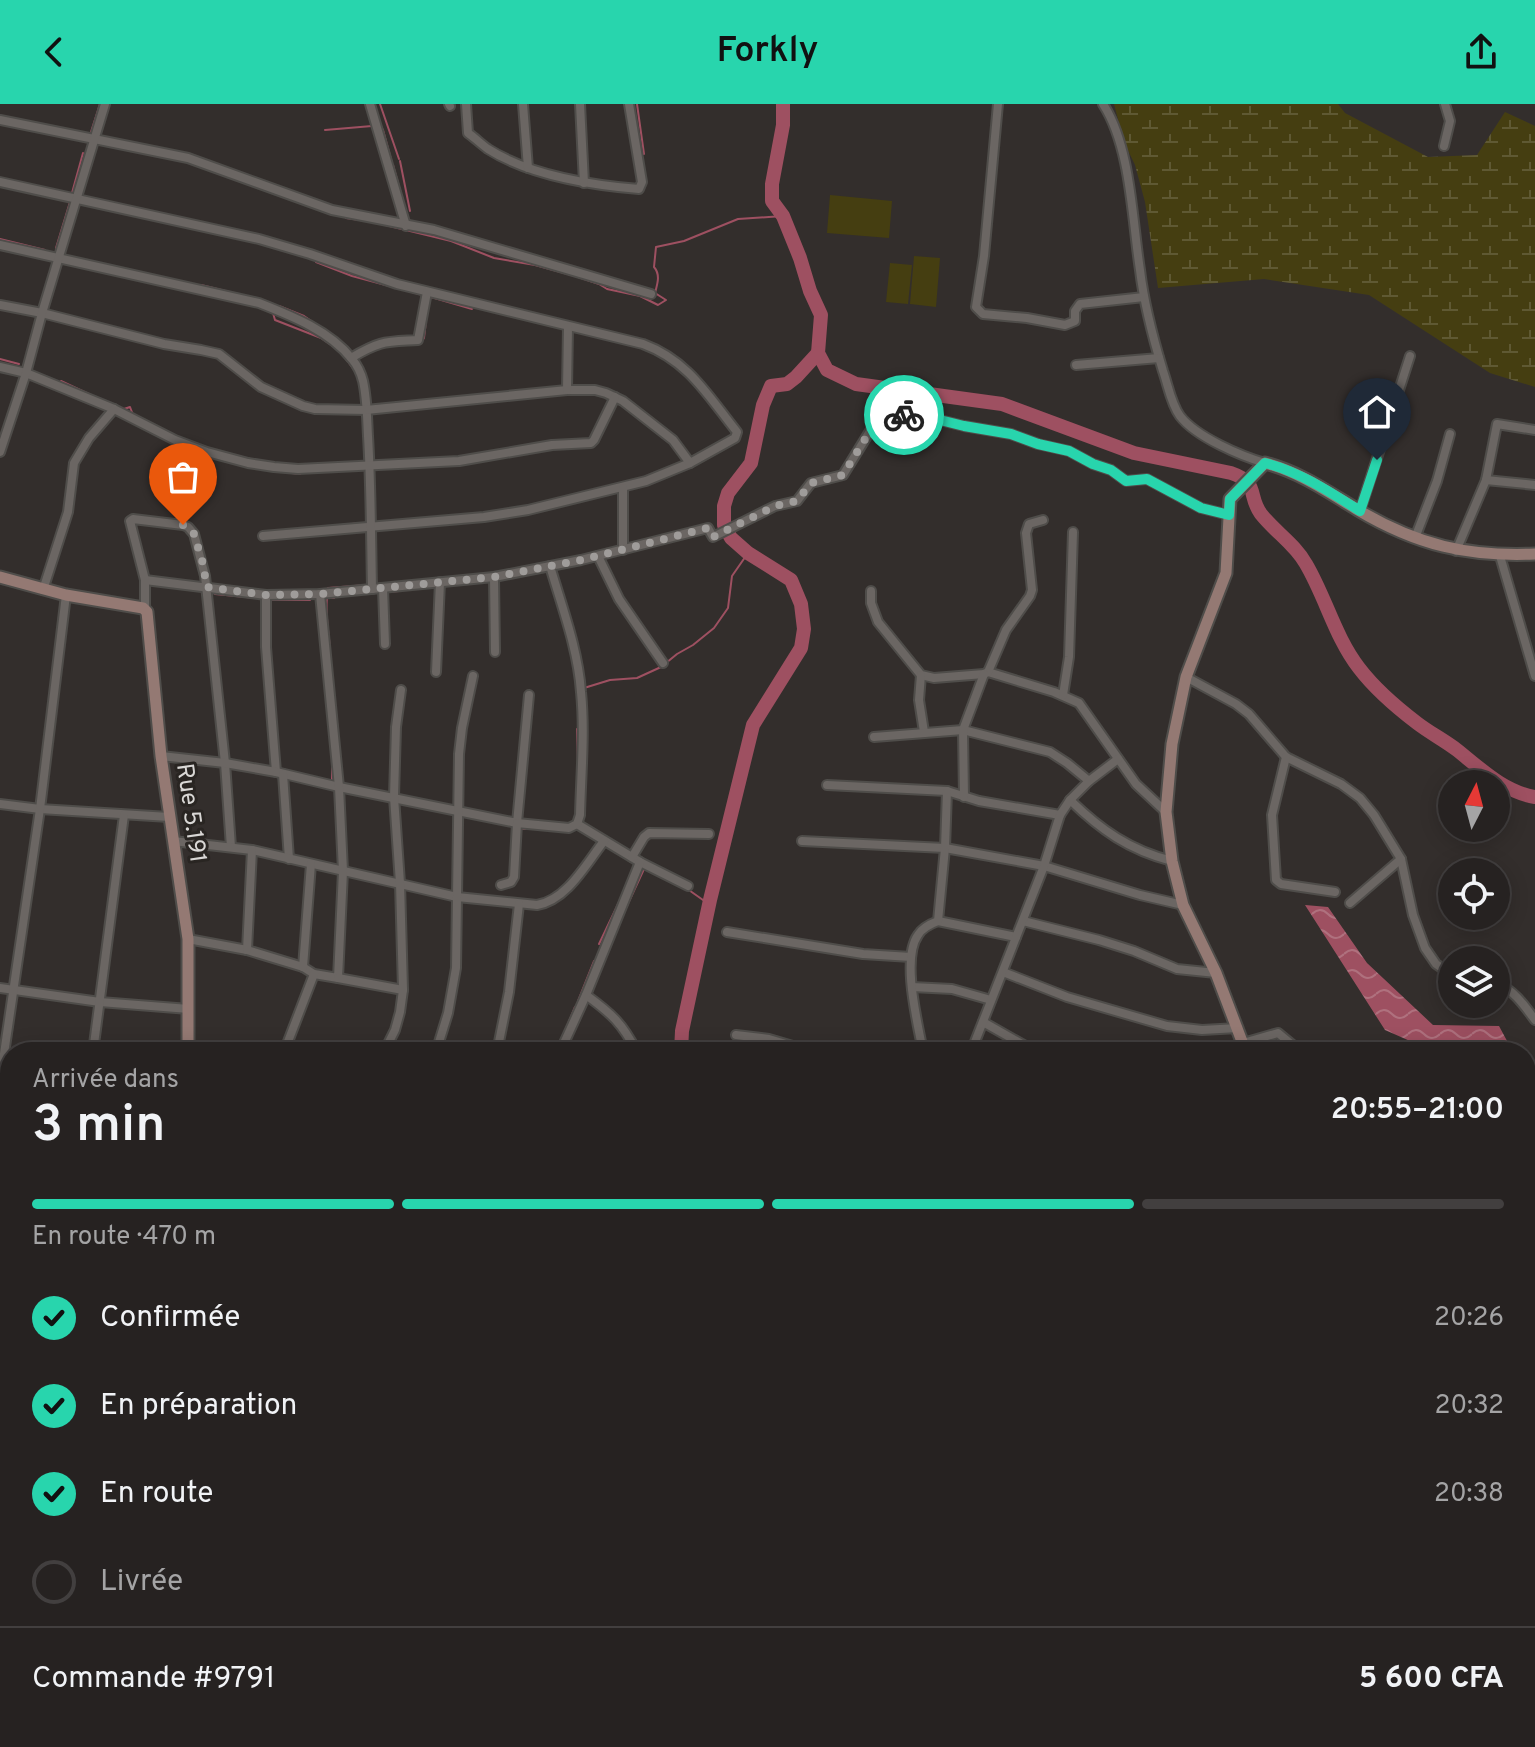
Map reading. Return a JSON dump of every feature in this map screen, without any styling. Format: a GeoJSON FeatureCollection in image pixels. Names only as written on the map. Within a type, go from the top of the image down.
{"type":"FeatureCollection","features":[{"type":"Feature","properties":{"kind":"street"},"geometry":{"type":"LineString","coordinates":[[0,452],[4,429],[26,373],[105,104]]}},
{"type":"Feature","properties":{"kind":"street"},"geometry":{"type":"LineString","coordinates":[[370,104],[406,226]]}},
{"type":"Feature","properties":{"kind":"street"},"geometry":{"type":"LineString","coordinates":[[466,104],[468,133],[488,149],[528,168],[584,183],[639,189],[642,182],[629,104]]}},
{"type":"Feature","properties":{"kind":"street"},"geometry":{"type":"LineString","coordinates":[[523,104],[528,168]]}},
{"type":"Feature","properties":{"kind":"street"},"geometry":{"type":"LineString","coordinates":[[580,104],[584,183]]}},
{"type":"Feature","properties":{"kind":"street"},"geometry":{"type":"LineString","coordinates":[[998,104],[984,256],[976,307],[983,314],[1065,325],[1075,321],[1075,311],[1080,304],[1144,297]]}},
{"type":"Feature","properties":{"kind":"street"},"geometry":{"type":"LineString","coordinates":[[1103,104],[1113,119],[1125,162],[1144,297],[1159,358],[1181,418],[1226,448],[1244,457],[1283,468],[1392,529],[1415,538],[1456,551],[1500,556],[1535,554]]}},
{"type":"Feature","properties":{"kind":"street"},"geometry":{"type":"LineString","coordinates":[[1444,146],[1450,121],[1445,104]]}},
{"type":"Feature","properties":{"kind":"street"},"geometry":{"type":"LineString","coordinates":[[0,120],[188,158],[332,210],[434,230],[651,294]]}},
{"type":"Feature","properties":{"kind":"street"},"geometry":{"type":"LineString","coordinates":[[0,182],[259,239],[397,284],[643,344],[669,355],[690,373],[737,434],[735,438],[665,474],[623,488],[506,514],[263,536]]}},
{"type":"Feature","properties":{"kind":"street"},"geometry":{"type":"LineString","coordinates":[[0,245],[259,303],[316,329],[351,358],[363,380],[366,410],[372,589]]}},
{"type":"Feature","properties":{"kind":"street"},"geometry":{"type":"LineString","coordinates":[[351,358],[377,344],[418,340],[427,292]]}},
{"type":"Feature","properties":{"kind":"street"},"geometry":{"type":"LineString","coordinates":[[0,305],[219,354],[261,387],[303,406],[327,410],[366,410],[567,390],[595,390],[615,397],[637,411],[673,440],[690,463]]}},
{"type":"Feature","properties":{"kind":"street"},"geometry":{"type":"LineString","coordinates":[[567,390],[568,327]]}},
{"type":"Feature","properties":{"kind":"street"},"geometry":{"type":"LineString","coordinates":[[1360,511],[1410,356]]}},
{"type":"Feature","properties":{"kind":"street"},"geometry":{"type":"LineString","coordinates":[[1076,365],[1159,358]]}},
{"type":"Feature","properties":{"kind":"street"},"geometry":{"type":"LineString","coordinates":[[0,367],[26,373],[114,409],[175,440],[207,452],[248,463],[298,469],[482,459],[552,445],[591,443],[615,397]]}},
{"type":"Feature","properties":{"kind":"street"},"geometry":{"type":"LineString","coordinates":[[43,590],[68,512],[74,463],[89,438],[114,409]]}},
{"type":"Feature","properties":{"kind":"street"},"geometry":{"type":"LineString","coordinates":[[145,580],[266,595],[320,594],[494,577],[598,556],[708,528],[713,537],[775,506],[797,501],[811,483],[843,475],[875,423],[916,414],[1011,434],[1069,451],[1111,470],[1126,481],[1147,479],[1201,508],[1229,515]]}},
{"type":"Feature","properties":{"kind":"street"},"geometry":{"type":"LineString","coordinates":[[1456,551],[1486,480],[1497,424],[1535,430]]}},
{"type":"Feature","properties":{"kind":"street"},"geometry":{"type":"LineString","coordinates":[[1415,538],[1437,481],[1450,434]]}},
{"type":"Feature","properties":{"kind":"street"},"geometry":{"type":"LineString","coordinates":[[1242,1042],[1216,973],[1183,905],[1172,861],[1166,812],[1172,744],[1186,677],[1226,573],[1230,499],[1265,463]]}},
{"type":"Feature","properties":{"kind":"street"},"geometry":{"type":"LineString","coordinates":[[1486,480],[1535,485]]}},
{"type":"Feature","properties":{"kind":"street"},"geometry":{"type":"LineString","coordinates":[[623,488],[623,550]]}},
{"type":"Feature","properties":{"kind":"street","name":"Rue 5.191"},"geometry":{"type":"LineString","coordinates":[[188,1042],[188,939],[161,756],[145,609],[145,580],[130,523],[133,519],[183,525],[192,530],[204,567],[206,587]]}},
{"type":"Feature","properties":{"kind":"street"},"geometry":{"type":"LineString","coordinates":[[964,797],[963,730],[1006,630],[1030,596],[1026,533],[1029,524],[1043,520]]}},
{"type":"Feature","properties":{"kind":"street"},"geometry":{"type":"LineString","coordinates":[[1063,695],[1069,657],[1073,532]]}},
{"type":"Feature","properties":{"kind":"street"},"geometry":{"type":"LineString","coordinates":[[598,556],[619,599],[663,663]]}},
{"type":"Feature","properties":{"kind":"street"},"geometry":{"type":"LineString","coordinates":[[1500,556],[1535,676]]}},
{"type":"Feature","properties":{"kind":"street"},"geometry":{"type":"LineString","coordinates":[[161,756],[225,763],[517,823],[569,828],[577,824],[580,815],[583,710],[567,624],[550,566]]}},
{"type":"Feature","properties":{"kind":"street"},"geometry":{"type":"LineString","coordinates":[[0,577],[43,590],[145,609]]}},
{"type":"Feature","properties":{"kind":"street"},"geometry":{"type":"LineString","coordinates":[[494,577],[495,652]]}},
{"type":"Feature","properties":{"kind":"street"},"geometry":{"type":"LineString","coordinates":[[436,672],[440,582]]}},
{"type":"Feature","properties":{"kind":"street"},"geometry":{"type":"LineString","coordinates":[[206,587],[231,847]]}},
{"type":"Feature","properties":{"kind":"street"},"geometry":{"type":"LineString","coordinates":[[383,588],[385,644]]}},
{"type":"Feature","properties":{"kind":"street"},"geometry":{"type":"LineString","coordinates":[[871,591],[873,613],[878,622],[921,675],[934,678],[986,673],[1063,695],[1079,703],[1144,792],[1166,812]]}},
{"type":"Feature","properties":{"kind":"street"},"geometry":{"type":"LineString","coordinates":[[320,594],[339,787],[343,871],[338,978]]}},
{"type":"Feature","properties":{"kind":"street"},"geometry":{"type":"LineString","coordinates":[[6,1042],[40,809],[66,595]]}},
{"type":"Feature","properties":{"kind":"street"},"geometry":{"type":"LineString","coordinates":[[266,595],[266,647],[289,859]]}},
{"type":"Feature","properties":{"kind":"street"},"geometry":{"type":"LineString","coordinates":[[921,675],[919,700],[924,732]]}},
{"type":"Feature","properties":{"kind":"street"},"geometry":{"type":"LineString","coordinates":[[439,1042],[455,980],[460,741],[473,676]]}},
{"type":"Feature","properties":{"kind":"street"},"geometry":{"type":"LineString","coordinates":[[1186,677],[1249,714],[1286,757],[1341,784],[1360,798],[1401,859],[1413,915],[1425,948],[1438,965]]}},
{"type":"Feature","properties":{"kind":"street"},"geometry":{"type":"LineString","coordinates":[[389,1042],[400,1012],[403,990],[394,797],[396,727],[401,690]]}},
{"type":"Feature","properties":{"kind":"street"},"geometry":{"type":"LineString","coordinates":[[501,885],[511,882],[514,877],[529,695]]}},
{"type":"Feature","properties":{"kind":"street"},"geometry":{"type":"LineString","coordinates":[[874,737],[963,730],[1050,752],[1089,781]]}},
{"type":"Feature","properties":{"kind":"street"},"geometry":{"type":"LineString","coordinates":[[1286,757],[1272,815],[1276,880],[1281,884],[1335,892]]}},
{"type":"Feature","properties":{"kind":"street"},"geometry":{"type":"LineString","coordinates":[[975,1042],[1044,866],[1060,815],[1089,781],[1118,759]]}},
{"type":"Feature","properties":{"kind":"street"},"geometry":{"type":"LineString","coordinates":[[827,785],[955,792],[964,797],[1060,815]]}},
{"type":"Feature","properties":{"kind":"street"},"geometry":{"type":"LineString","coordinates":[[938,921],[947,791]]}},
{"type":"Feature","properties":{"kind":"street"},"geometry":{"type":"LineString","coordinates":[[1070,800],[1098,826],[1125,843],[1149,855],[1172,861]]}},
{"type":"Feature","properties":{"kind":"street"},"geometry":{"type":"LineString","coordinates":[[0,804],[169,817]]}},
{"type":"Feature","properties":{"kind":"street"},"geometry":{"type":"LineString","coordinates":[[94,1042],[124,815]]}},
{"type":"Feature","properties":{"kind":"street"},"geometry":{"type":"LineString","coordinates":[[577,824],[636,860],[688,886]]}},
{"type":"Feature","properties":{"kind":"street"},"geometry":{"type":"LineString","coordinates":[[565,1042],[586,995],[644,837],[649,833],[709,834]]}},
{"type":"Feature","properties":{"kind":"street"},"geometry":{"type":"LineString","coordinates":[[173,841],[252,850],[457,897],[537,905],[545,904],[559,895],[604,841]]}},
{"type":"Feature","properties":{"kind":"street"},"geometry":{"type":"LineString","coordinates":[[802,841],[945,848],[1044,866],[1183,905]]}},
{"type":"Feature","properties":{"kind":"street"},"geometry":{"type":"LineString","coordinates":[[247,950],[252,850]]}},
{"type":"Feature","properties":{"kind":"street"},"geometry":{"type":"LineString","coordinates":[[1350,903],[1401,859]]}},
{"type":"Feature","properties":{"kind":"street"},"geometry":{"type":"LineString","coordinates":[[303,967],[311,864]]}},
{"type":"Feature","properties":{"kind":"street"},"geometry":{"type":"LineString","coordinates":[[499,1042],[509,992],[519,904]]}},
{"type":"Feature","properties":{"kind":"street"},"geometry":{"type":"LineString","coordinates":[[921,1042],[910,975],[914,941],[919,932],[938,921],[1016,937]]}},
{"type":"Feature","properties":{"kind":"street"},"geometry":{"type":"LineString","coordinates":[[1023,921],[1134,951],[1177,969],[1216,973]]}},
{"type":"Feature","properties":{"kind":"street"},"geometry":{"type":"LineString","coordinates":[[727,932],[863,954],[911,957]]}},
{"type":"Feature","properties":{"kind":"street"},"geometry":{"type":"LineString","coordinates":[[188,939],[247,950],[303,967],[314,974],[403,990]]}},
{"type":"Feature","properties":{"kind":"street"},"geometry":{"type":"LineString","coordinates":[[1003,972],[1067,997],[1167,1026],[1202,1030],[1238,1028]]}},
{"type":"Feature","properties":{"kind":"street"},"geometry":{"type":"LineString","coordinates":[[288,1042],[314,974]]}},
{"type":"Feature","properties":{"kind":"street"},"geometry":{"type":"LineString","coordinates":[[912,987],[952,989],[991,1000]]}},
{"type":"Feature","properties":{"kind":"street"},"geometry":{"type":"LineString","coordinates":[[0,988],[100,1002],[189,1009]]}},
{"type":"Feature","properties":{"kind":"street"},"geometry":{"type":"LineString","coordinates":[[1510,990],[1535,1020]]}},
{"type":"Feature","properties":{"kind":"street"},"geometry":{"type":"LineString","coordinates":[[586,995],[611,1013],[631,1042]]}},
{"type":"Feature","properties":{"kind":"street"},"geometry":{"type":"LineString","coordinates":[[983,1022],[1018,1042]]}},
{"type":"Feature","properties":{"kind":"street"},"geometry":{"type":"LineString","coordinates":[[1258,1042],[1278,1033],[1289,1042]]}},
{"type":"Feature","properties":{"kind":"street"},"geometry":{"type":"LineString","coordinates":[[736,1035],[779,1042]]}},
{"type":"Feature","properties":{"kind":"green space"},"geometry":{"type":"Polygon","coordinates":[[[1114,104],[1338,104],[1345,113],[1428,157],[1477,155],[1505,112],[1535,126],[1535,387],[1490,373],[1369,295],[1264,279],[1158,288],[1145,202],[1114,104]]]}},
{"type":"Feature","properties":{"kind":"green space"},"geometry":{"type":"Polygon","coordinates":[[[830,195],[892,201],[889,238],[827,233],[830,195]]]}},
{"type":"Feature","properties":{"kind":"green space"},"geometry":{"type":"Polygon","coordinates":[[[914,256],[940,258],[936,307],[910,304],[914,256]]]}},
{"type":"Feature","properties":{"kind":"green space"},"geometry":{"type":"Polygon","coordinates":[[[890,263],[912,265],[908,304],[886,302],[890,263]]]}},
{"type":"Feature","properties":{"kind":"water"},"geometry":{"type":"Polygon","coordinates":[[[1305,905],[1328,907],[1367,963],[1433,1025],[1499,1026],[1508,1042],[1412,1042],[1385,1030],[1305,905]]]}},
{"type":"Feature","properties":{"kind":"waterway"},"geometry":{"type":"LineString","coordinates":[[90,135],[100,104]]}},
{"type":"Feature","properties":{"kind":"waterway"},"geometry":{"type":"LineString","coordinates":[[374,104],[380,123]]}},
{"type":"Feature","properties":{"kind":"waterway"},"geometry":{"type":"LineString","coordinates":[[380,104],[399,159]]}},
{"type":"Feature","properties":{"kind":"waterway"},"geometry":{"type":"LineString","coordinates":[[637,104],[644,154]]}},
{"type":"Feature","properties":{"kind":"waterway"},"geometry":{"type":"LineString","coordinates":[[783,104],[772,201],[783,216],[821,315],[818,353],[827,370],[856,384],[1002,404],[1134,453],[1240,477],[1250,485],[1261,514],[1301,557],[1343,643],[1372,683],[1409,717],[1493,779],[1535,797]]}},
{"type":"Feature","properties":{"kind":"waterway"},"geometry":{"type":"LineString","coordinates":[[325,130],[372,126]]}},
{"type":"Feature","properties":{"kind":"waterway"},"geometry":{"type":"LineString","coordinates":[[378,126],[383,130],[392,163]]}},
{"type":"Feature","properties":{"kind":"waterway"},"geometry":{"type":"LineString","coordinates":[[72,193],[83,153]]}},
{"type":"Feature","properties":{"kind":"waterway"},"geometry":{"type":"LineString","coordinates":[[400,161],[410,211]]}},
{"type":"Feature","properties":{"kind":"waterway"},"geometry":{"type":"LineString","coordinates":[[393,165],[403,201]]}},
{"type":"Feature","properties":{"kind":"waterway"},"geometry":{"type":"LineString","coordinates":[[56,248],[70,202]]}},
{"type":"Feature","properties":{"kind":"waterway"},"geometry":{"type":"LineString","coordinates":[[373,222],[451,241],[494,258],[575,276],[607,289],[640,296],[658,305],[666,300],[655,293],[658,280],[654,267],[656,247],[684,241],[738,219],[783,216]]}},
{"type":"Feature","properties":{"kind":"waterway"},"geometry":{"type":"LineString","coordinates":[[346,218],[367,221]]}},
{"type":"Feature","properties":{"kind":"waterway"},"geometry":{"type":"LineString","coordinates":[[0,239],[45,250]]}},
{"type":"Feature","properties":{"kind":"waterway"},"geometry":{"type":"LineString","coordinates":[[316,262],[352,276],[423,295]]}},
{"type":"Feature","properties":{"kind":"waterway"},"geometry":{"type":"LineString","coordinates":[[401,281],[434,289]]}},
{"type":"Feature","properties":{"kind":"waterway"},"geometry":{"type":"LineString","coordinates":[[201,285],[254,298]]}},
{"type":"Feature","properties":{"kind":"waterway"},"geometry":{"type":"LineString","coordinates":[[430,299],[472,309]]}},
{"type":"Feature","properties":{"kind":"waterway"},"geometry":{"type":"LineString","coordinates":[[279,306],[317,325]]}},
{"type":"Feature","properties":{"kind":"waterway"},"geometry":{"type":"LineString","coordinates":[[273,313],[275,320],[321,338],[340,351],[355,371]]}},
{"type":"Feature","properties":{"kind":"waterway"},"geometry":{"type":"LineString","coordinates":[[419,344],[424,338],[426,321]]}},
{"type":"Feature","properties":{"kind":"waterway"},"geometry":{"type":"LineString","coordinates":[[166,340],[195,345]]}},
{"type":"Feature","properties":{"kind":"waterway"},"geometry":{"type":"LineString","coordinates":[[681,1042],[710,900],[753,725],[801,648],[804,629],[801,604],[791,580],[748,553],[731,538],[724,525],[724,506],[728,493],[751,463],[763,405],[771,386],[787,384],[818,353]]}},
{"type":"Feature","properties":{"kind":"waterway"},"geometry":{"type":"LineString","coordinates":[[0,359],[19,364]]}},
{"type":"Feature","properties":{"kind":"waterway"},"geometry":{"type":"LineString","coordinates":[[61,381],[93,396]]}},
{"type":"Feature","properties":{"kind":"waterway"},"geometry":{"type":"LineString","coordinates":[[124,409],[130,407],[133,415]]}},
{"type":"Feature","properties":{"kind":"waterway"},"geometry":{"type":"LineString","coordinates":[[235,455],[252,460]]}},
{"type":"Feature","properties":{"kind":"waterway"},"geometry":{"type":"LineString","coordinates":[[196,483],[211,456]]}},
{"type":"Feature","properties":{"kind":"waterway"},"geometry":{"type":"LineString","coordinates":[[217,459],[238,464]]}},
{"type":"Feature","properties":{"kind":"waterway"},"geometry":{"type":"LineString","coordinates":[[260,469],[300,474]]}},
{"type":"Feature","properties":{"kind":"waterway"},"geometry":{"type":"LineString","coordinates":[[300,529],[362,523]]}},
{"type":"Feature","properties":{"kind":"waterway"},"geometry":{"type":"LineString","coordinates":[[666,663],[714,628],[728,608],[732,576],[748,553]]}},
{"type":"Feature","properties":{"kind":"waterway"},"geometry":{"type":"LineString","coordinates":[[328,588],[367,585]]}},
{"type":"Feature","properties":{"kind":"waterway"},"geometry":{"type":"LineString","coordinates":[[385,592],[399,591]]}},
{"type":"Feature","properties":{"kind":"waterway"},"geometry":{"type":"LineString","coordinates":[[215,594],[257,598]]}},
{"type":"Feature","properties":{"kind":"waterway"},"geometry":{"type":"LineString","coordinates":[[330,650],[327,598],[334,598]]}},
{"type":"Feature","properties":{"kind":"waterway"},"geometry":{"type":"LineString","coordinates":[[270,600],[310,600]]}},
{"type":"Feature","properties":{"kind":"waterway"},"geometry":{"type":"LineString","coordinates":[[584,688],[610,680],[637,678],[661,667]]}},
{"type":"Feature","properties":{"kind":"waterway"},"geometry":{"type":"LineString","coordinates":[[335,704],[338,732]]}},
{"type":"Feature","properties":{"kind":"waterway"},"geometry":{"type":"LineString","coordinates":[[577,729],[578,762]]}},
{"type":"Feature","properties":{"kind":"waterway"},"geometry":{"type":"LineString","coordinates":[[332,752],[332,782]]}},
{"type":"Feature","properties":{"kind":"waterway"},"geometry":{"type":"LineString","coordinates":[[522,829],[532,829]]}},
{"type":"Feature","properties":{"kind":"waterway"},"geometry":{"type":"LineString","coordinates":[[625,910],[644,869]]}},
{"type":"Feature","properties":{"kind":"waterway"},"geometry":{"type":"LineString","coordinates":[[686,888],[703,900],[710,900]]}},
{"type":"Feature","properties":{"kind":"waterway"},"geometry":{"type":"LineString","coordinates":[[599,944],[621,898]]}},
{"type":"Feature","properties":{"kind":"waterway"},"geometry":{"type":"LineString","coordinates":[[578,1001],[594,961]]}},
{"type":"Feature","properties":{"kind":"waterway"},"geometry":{"type":"LineString","coordinates":[[381,990],[387,991]]}},
{"type":"Feature","properties":{"kind":"waterway"},"geometry":{"type":"LineString","coordinates":[[563,1036],[575,1007]]}},
{"type":"Feature","properties":{"kind":"way so far"},"geometry":{"type":"LineString","coordinates":[[183,525],[194,534],[204,567],[206,587],[266,595],[320,594],[494,577],[581,560],[708,528],[713,537],[775,506],[797,501],[811,483],[843,475],[875,423],[904,415]]}},
{"type":"Feature","properties":{"kind":"route"},"geometry":{"type":"LineString","coordinates":[[904,415],[916,414],[1011,434],[1069,451],[1111,470],[1126,481],[1147,479],[1201,508],[1229,515],[1230,499],[1265,463],[1314,483],[1360,511],[1377,460]]}}]}
